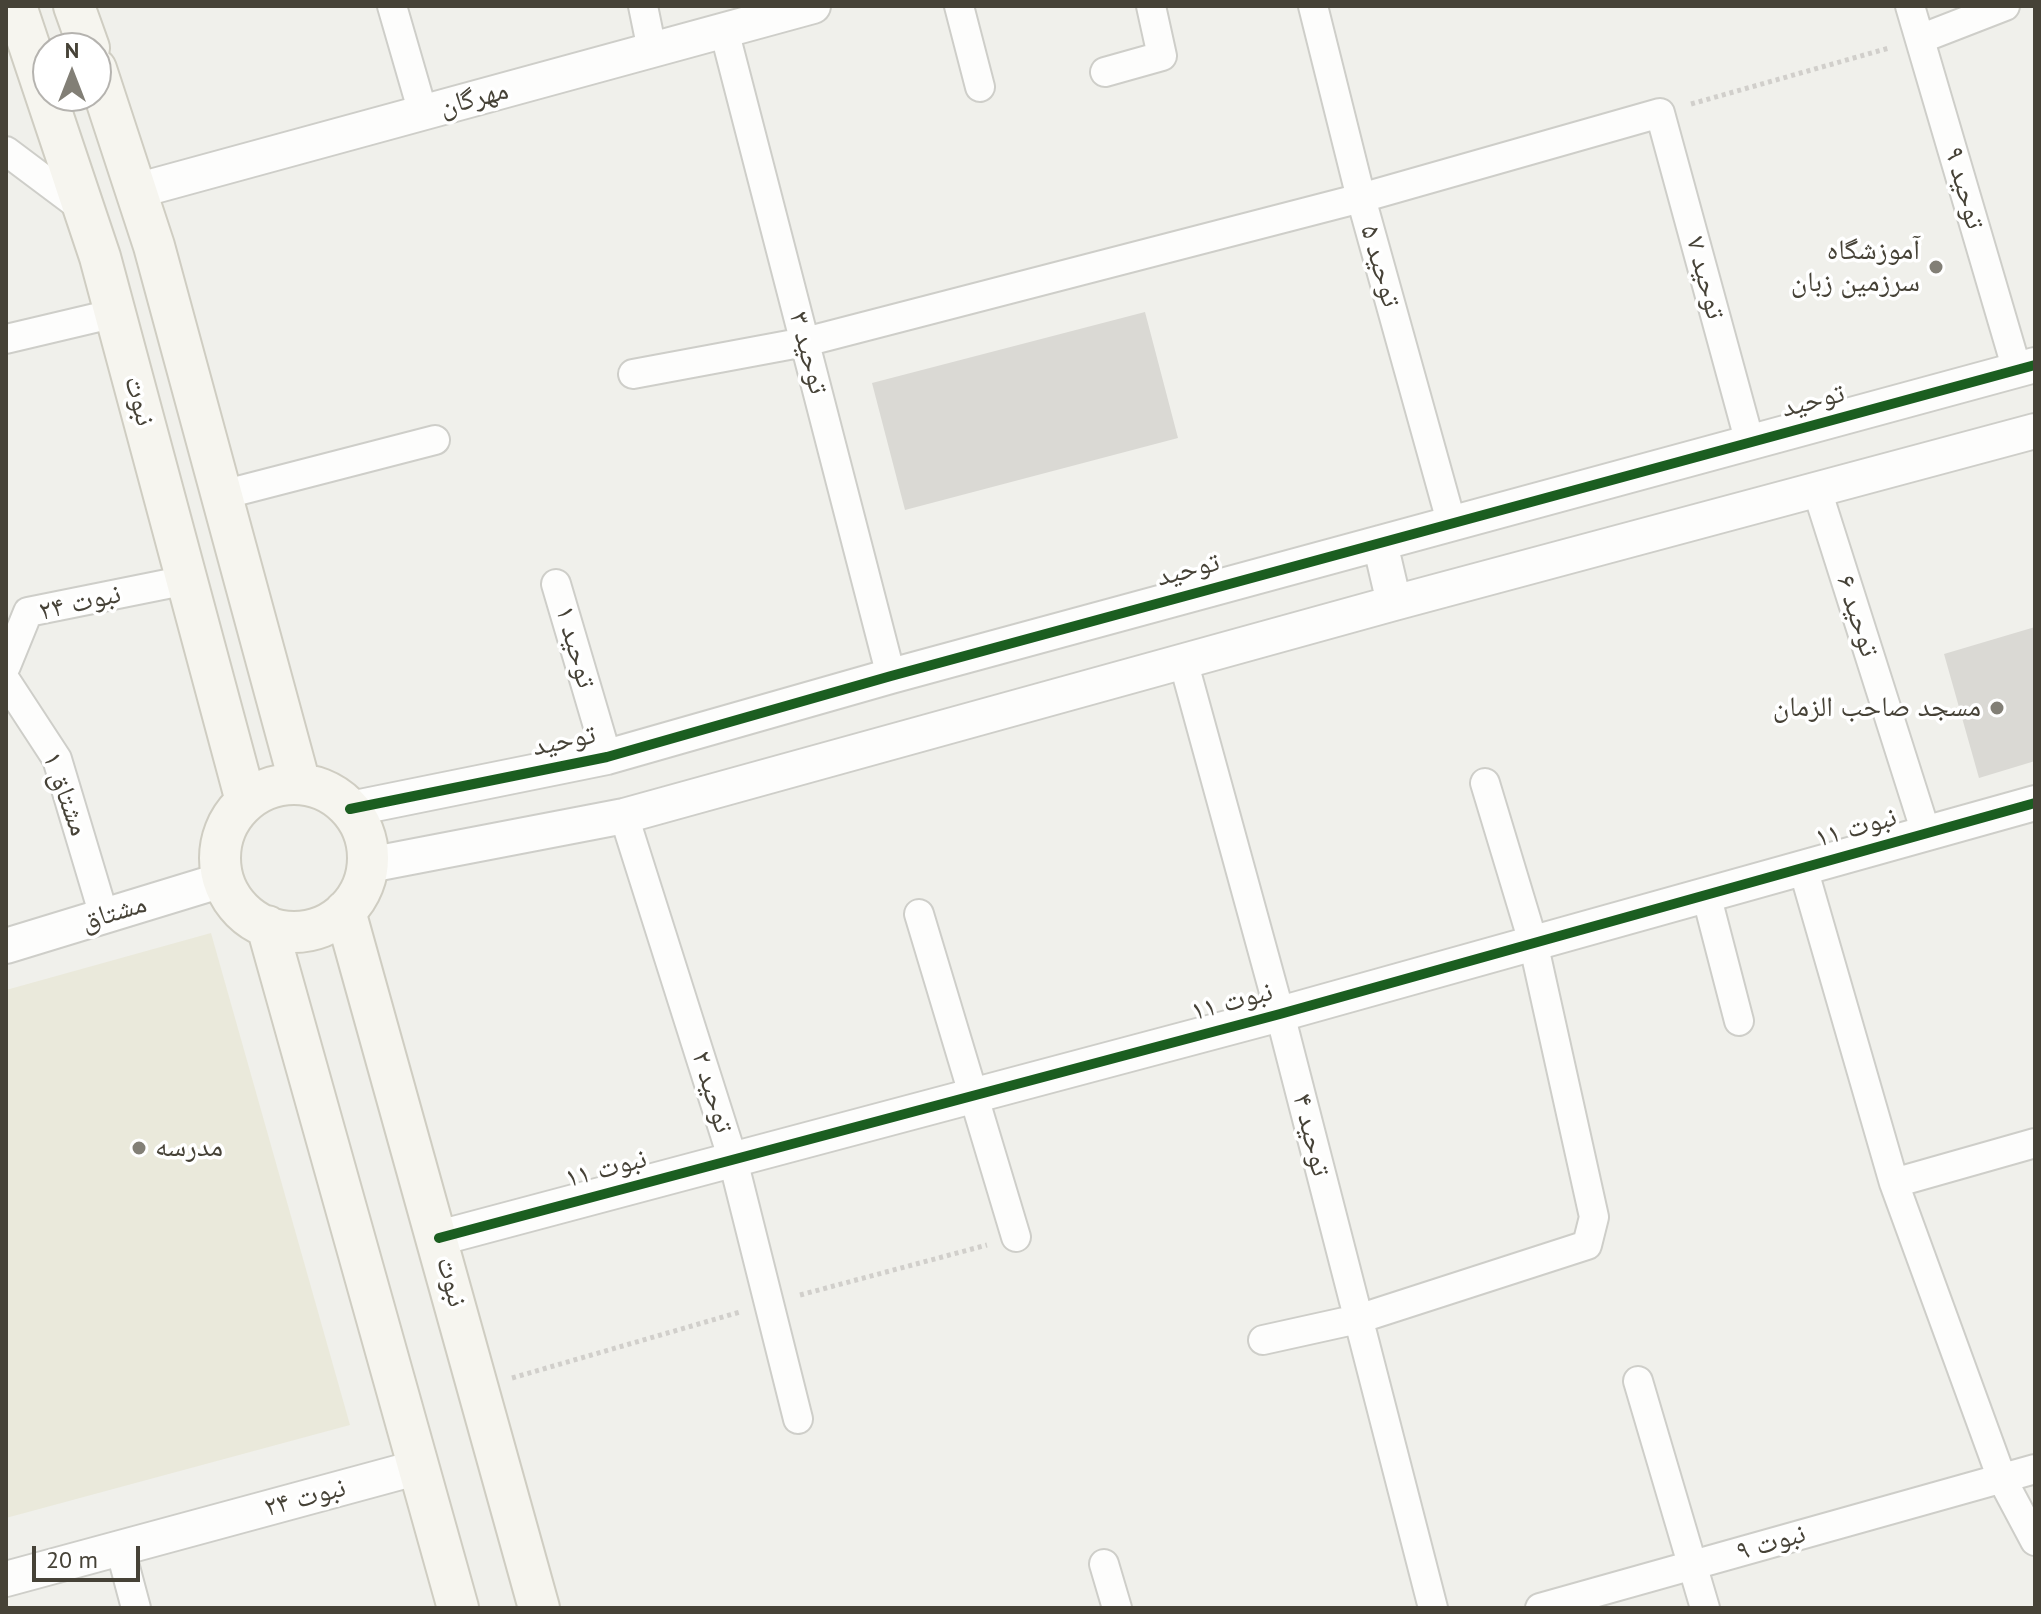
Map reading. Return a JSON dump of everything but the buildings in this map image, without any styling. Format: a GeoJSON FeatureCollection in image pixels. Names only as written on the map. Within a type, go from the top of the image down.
{"type":"FeatureCollection","features":[{"type":"Feature","properties":{"kind":"main road","name":"نبوت"},"geometry":{"type":"LineString","coordinates":[[16,6],[116,313],[246,801]]}},
{"type":"Feature","properties":{"kind":"main road"},"geometry":{"type":"LineString","coordinates":[[74,6],[83,32]]}},
{"type":"Feature","properties":{"kind":"main road","name":"نبوت"},"geometry":{"type":"LineString","coordinates":[[110,112],[136,191],[222,495],[300,784]]}},
{"type":"Feature","properties":{"kind":"main road"},"geometry":{"type":"LineString","coordinates":[[233,746],[287,731]]}},
{"type":"Feature","properties":{"kind":"main road"},"geometry":{"type":"LineString","coordinates":[[300,784],[328,792],[350,809],[365,835],[369,865],[361,893],[345,911],[315,930],[286,932],[267,926],[236,906],[222,880],[219,851],[227,824],[246,801],[271,787],[300,784]]}},
{"type":"Feature","properties":{"kind":"main road","name":"نبوت"},"geometry":{"type":"LineString","coordinates":[[345,911],[439,1238],[539,1608]]}},
{"type":"Feature","properties":{"kind":"main road"},"geometry":{"type":"LineString","coordinates":[[267,926],[458,1608]]}},
{"type":"Feature","properties":{"kind":"street"},"geometry":{"type":"LineString","coordinates":[[392,6],[423,113]]}},
{"type":"Feature","properties":{"kind":"street"},"geometry":{"type":"LineString","coordinates":[[643,6],[652,50]]}},
{"type":"Feature","properties":{"kind":"street","name":"مهرگان"},"geometry":{"type":"LineString","coordinates":[[136,191],[813,6]]}},
{"type":"Feature","properties":{"kind":"street"},"geometry":{"type":"LineString","coordinates":[[959,6],[980,87]]}},
{"type":"Feature","properties":{"kind":"street"},"geometry":{"type":"LineString","coordinates":[[1105,72],[1162,56],[1151,6]]}},
{"type":"Feature","properties":{"kind":"street","name":"توحید ۵"},"geometry":{"type":"LineString","coordinates":[[1313,6],[1361,198],[1452,525]]}},
{"type":"Feature","properties":{"kind":"street","name":"توحید ۹"},"geometry":{"type":"LineString","coordinates":[[1910,6],[2026,368]]}},
{"type":"Feature","properties":{"kind":"street"},"geometry":{"type":"LineString","coordinates":[[1920,39],[2005,6]]}},
{"type":"Feature","properties":{"kind":"street","name":"توحید ۳"},"geometry":{"type":"LineString","coordinates":[[724,30],[891,676]]}},
{"type":"Feature","properties":{"kind":"street"},"geometry":{"type":"LineString","coordinates":[[633,374],[805,342],[1361,198],[1660,113]]}},
{"type":"Feature","properties":{"kind":"street","name":"توحید ۷"},"geometry":{"type":"LineString","coordinates":[[1660,113],[1750,443]]}},
{"type":"Feature","properties":{"kind":"street"},"geometry":{"type":"LineString","coordinates":[[6,151],[82,208]]}},
{"type":"Feature","properties":{"kind":"street"},"geometry":{"type":"LineString","coordinates":[[6,339],[116,313]]}},
{"type":"Feature","properties":{"kind":"street","name":"توحید"},"geometry":{"type":"LineString","coordinates":[[350,809],[607,757],[891,676],[2026,368]]}},
{"type":"Feature","properties":{"kind":"street"},"geometry":{"type":"LineString","coordinates":[[369,865],[624,816],[1184,664],[1394,603],[2035,431]]}},
{"type":"Feature","properties":{"kind":"street"},"geometry":{"type":"LineString","coordinates":[[222,495],[435,440]]}},
{"type":"Feature","properties":{"kind":"street","name":"توحید ۶"},"geometry":{"type":"LineString","coordinates":[[1817,490],[1926,833]]}},
{"type":"Feature","properties":{"kind":"street"},"geometry":{"type":"LineString","coordinates":[[1380,543],[1394,603]]}},
{"type":"Feature","properties":{"kind":"street","name":"نبوت ۲۴"},"geometry":{"type":"LineString","coordinates":[[6,666],[28,612],[187,580]]}},
{"type":"Feature","properties":{"kind":"street","name":"توحید ۱"},"geometry":{"type":"LineString","coordinates":[[556,584],[607,757]]}},
{"type":"Feature","properties":{"kind":"street","name":"توحید ۴"},"geometry":{"type":"LineString","coordinates":[[1184,664],[1280,1014],[1433,1608]]}},
{"type":"Feature","properties":{"kind":"street","name":"مشتاق ۱"},"geometry":{"type":"LineString","coordinates":[[6,681],[57,759],[104,916]]}},
{"type":"Feature","properties":{"kind":"street"},"geometry":{"type":"LineString","coordinates":[[1263,1340],[1358,1319],[1587,1245],[1594,1217],[1533,942],[1485,783]]}},
{"type":"Feature","properties":{"kind":"street","name":"نبوت ۱۱"},"geometry":{"type":"LineString","coordinates":[[439,1238],[1280,1014],[2035,803]]}},
{"type":"Feature","properties":{"kind":"street","name":"توحید ۲"},"geometry":{"type":"LineString","coordinates":[[624,816],[733,1160],[798,1419]]}},
{"type":"Feature","properties":{"kind":"street"},"geometry":{"type":"LineString","coordinates":[[1803,868],[1894,1183],[2002,1479],[2035,1541]]}},
{"type":"Feature","properties":{"kind":"street","name":"مشتاق"},"geometry":{"type":"LineString","coordinates":[[6,946],[222,880]]}},
{"type":"Feature","properties":{"kind":"street"},"geometry":{"type":"LineString","coordinates":[[1706,894],[1739,1021]]}},
{"type":"Feature","properties":{"kind":"street"},"geometry":{"type":"LineString","coordinates":[[919,914],[1016,1237]]}},
{"type":"Feature","properties":{"kind":"street"},"geometry":{"type":"LineString","coordinates":[[1894,1183],[2035,1143]]}},
{"type":"Feature","properties":{"kind":"street"},"geometry":{"type":"LineString","coordinates":[[1638,1381],[1705,1608]]}},
{"type":"Feature","properties":{"kind":"street","name":"نبوت ۲۴"},"geometry":{"type":"LineString","coordinates":[[6,1579],[419,1467]]}},
{"type":"Feature","properties":{"kind":"street","name":"نبوت ۹"},"geometry":{"type":"LineString","coordinates":[[1540,1608],[2035,1469]]}},
{"type":"Feature","properties":{"kind":"street"},"geometry":{"type":"LineString","coordinates":[[120,1548],[136,1608]]}},
{"type":"Feature","properties":{"kind":"street"},"geometry":{"type":"LineString","coordinates":[[1104,1564],[1117,1608]]}},
{"type":"Feature","properties":{"kind":"path"},"geometry":{"type":"LineString","coordinates":[[1660,113],[1920,39]]}},
{"type":"Feature","properties":{"kind":"shaded area","name":"مدرسه"},"geometry":{"type":"Polygon","coordinates":[[[211,933],[350,1425],[6,1518],[6,990],[211,933]]]}},
{"type":"Feature","properties":{"kind":"cycle path"},"geometry":{"type":"LineString","coordinates":[[350,809],[607,757],[891,676],[2035,365]]}},
{"type":"Feature","properties":{"kind":"cycle path"},"geometry":{"type":"LineString","coordinates":[[439,1238],[1280,1014],[2035,803]]}},
{"type":"Feature","properties":{"kind":"place","name":"آموزشگاه سرزمین زبان"},"geometry":{"type":"Point","coordinates":[1936,267]}},
{"type":"Feature","properties":{"kind":"place","name":"مسجد صاحب الزمان"},"geometry":{"type":"Point","coordinates":[1997,708]}},
{"type":"Feature","properties":{"kind":"place","name":"مدرسه"},"geometry":{"type":"Point","coordinates":[139,1148]}}]}
